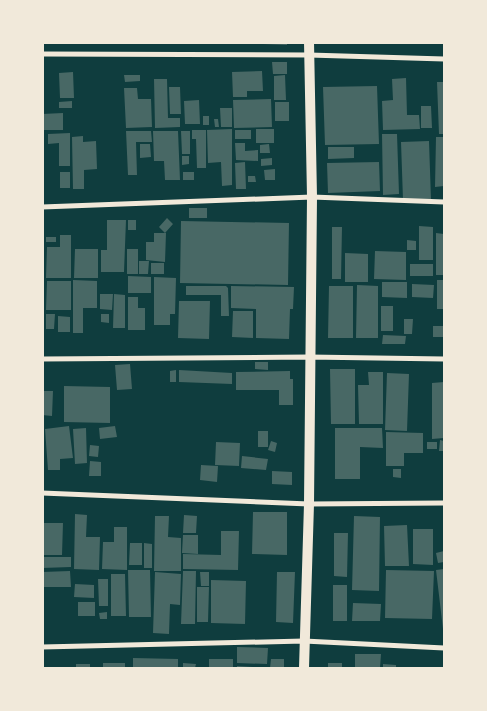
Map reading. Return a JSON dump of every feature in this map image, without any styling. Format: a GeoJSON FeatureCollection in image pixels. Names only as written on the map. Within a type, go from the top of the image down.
{"type":"FeatureCollection","features":[{"type":"Feature","properties":{"kind":"main road"},"geometry":{"type":"LineString","coordinates":[[304,668],[309,504],[312,198],[309,42]]}},
{"type":"Feature","properties":{"kind":"street"},"geometry":{"type":"LineString","coordinates":[[42,54],[309,55],[444,59]]}},
{"type":"Feature","properties":{"kind":"street"},"geometry":{"type":"LineString","coordinates":[[42,207],[312,198],[444,202]]}},
{"type":"Feature","properties":{"kind":"street"},"geometry":{"type":"LineString","coordinates":[[42,359],[309,357],[444,359]]}},
{"type":"Feature","properties":{"kind":"street"},"geometry":{"type":"LineString","coordinates":[[42,493],[309,504],[444,503]]}},
{"type":"Feature","properties":{"kind":"street"},"geometry":{"type":"LineString","coordinates":[[42,647],[304,642],[444,648]]}},
{"type":"Feature","properties":{"kind":"building"},"geometry":{"type":"Polygon","coordinates":[[[263,42],[287,42],[287,45],[263,44],[263,42]]]}},
{"type":"Feature","properties":{"kind":"building"},"geometry":{"type":"Polygon","coordinates":[[[272,62],[287,62],[287,74],[273,74],[272,62]]]}},
{"type":"Feature","properties":{"kind":"building"},"geometry":{"type":"Polygon","coordinates":[[[262,71],[263,91],[247,91],[247,97],[233,97],[232,72],[262,71]]]}},
{"type":"Feature","properties":{"kind":"building"},"geometry":{"type":"Polygon","coordinates":[[[73,72],[74,98],[60,98],[59,73],[73,72]]]}},
{"type":"Feature","properties":{"kind":"building"},"geometry":{"type":"Polygon","coordinates":[[[124,75],[140,75],[140,81],[125,82],[124,75]]]}},
{"type":"Feature","properties":{"kind":"building"},"geometry":{"type":"Polygon","coordinates":[[[285,75],[286,100],[274,100],[274,76],[285,75]]]}},
{"type":"Feature","properties":{"kind":"building"},"geometry":{"type":"Polygon","coordinates":[[[406,78],[407,115],[419,115],[420,129],[383,130],[382,101],[393,100],[392,79],[406,78]]]}},
{"type":"Feature","properties":{"kind":"building"},"geometry":{"type":"Polygon","coordinates":[[[154,79],[167,79],[168,118],[180,118],[180,127],[155,128],[154,79]]]}},
{"type":"Feature","properties":{"kind":"building"},"geometry":{"type":"Polygon","coordinates":[[[437,82],[444,82],[444,134],[439,134],[437,82]]]}},
{"type":"Feature","properties":{"kind":"building"},"geometry":{"type":"Polygon","coordinates":[[[377,86],[379,144],[325,145],[323,87],[377,86]]]}},
{"type":"Feature","properties":{"kind":"building"},"geometry":{"type":"Polygon","coordinates":[[[169,87],[180,87],[181,114],[170,114],[169,87]]]}},
{"type":"Feature","properties":{"kind":"building"},"geometry":{"type":"Polygon","coordinates":[[[124,88],[137,88],[138,99],[151,99],[152,127],[126,128],[124,88]]]}},
{"type":"Feature","properties":{"kind":"building"},"geometry":{"type":"Polygon","coordinates":[[[271,99],[272,127],[234,128],[233,100],[271,99]]]}},
{"type":"Feature","properties":{"kind":"building"},"geometry":{"type":"Polygon","coordinates":[[[199,100],[200,124],[185,124],[184,101],[199,100]]]}},
{"type":"Feature","properties":{"kind":"building"},"geometry":{"type":"Polygon","coordinates":[[[72,101],[72,108],[59,108],[59,102],[72,101]]]}},
{"type":"Feature","properties":{"kind":"building"},"geometry":{"type":"Polygon","coordinates":[[[275,102],[289,102],[289,121],[275,121],[275,102]]]}},
{"type":"Feature","properties":{"kind":"building"},"geometry":{"type":"Polygon","coordinates":[[[421,106],[431,106],[432,128],[421,128],[421,106]]]}},
{"type":"Feature","properties":{"kind":"building"},"geometry":{"type":"Polygon","coordinates":[[[220,108],[232,108],[232,127],[221,127],[220,108]]]}},
{"type":"Feature","properties":{"kind":"building"},"geometry":{"type":"Polygon","coordinates":[[[63,113],[63,130],[42,130],[42,114],[63,113]]]}},
{"type":"Feature","properties":{"kind":"building"},"geometry":{"type":"Polygon","coordinates":[[[203,116],[209,116],[209,125],[203,125],[203,116]]]}},
{"type":"Feature","properties":{"kind":"building"},"geometry":{"type":"Polygon","coordinates":[[[214,119],[218,119],[219,127],[215,127],[214,119]]]}},
{"type":"Feature","properties":{"kind":"building"},"geometry":{"type":"Polygon","coordinates":[[[232,129],[232,185],[222,186],[221,162],[208,163],[207,130],[232,129]]]}},
{"type":"Feature","properties":{"kind":"building"},"geometry":{"type":"Polygon","coordinates":[[[256,129],[274,129],[274,143],[256,143],[256,129]]]}},
{"type":"Feature","properties":{"kind":"building"},"geometry":{"type":"Polygon","coordinates":[[[192,130],[206,130],[206,168],[197,168],[196,139],[192,139],[192,130]]]}},
{"type":"Feature","properties":{"kind":"building"},"geometry":{"type":"Polygon","coordinates":[[[235,130],[251,130],[251,139],[235,139],[235,130]]]}},
{"type":"Feature","properties":{"kind":"building"},"geometry":{"type":"Polygon","coordinates":[[[126,131],[151,131],[152,142],[136,142],[137,175],[128,175],[126,131]]]}},
{"type":"Feature","properties":{"kind":"building"},"geometry":{"type":"Polygon","coordinates":[[[153,131],[178,131],[180,180],[165,180],[164,161],[154,161],[153,131]]]}},
{"type":"Feature","properties":{"kind":"building"},"geometry":{"type":"Polygon","coordinates":[[[181,131],[190,131],[190,154],[182,154],[181,131]]]}},
{"type":"Feature","properties":{"kind":"building"},"geometry":{"type":"Polygon","coordinates":[[[70,133],[70,166],[59,166],[59,143],[48,144],[48,134],[70,133]]]}},
{"type":"Feature","properties":{"kind":"building"},"geometry":{"type":"Polygon","coordinates":[[[382,134],[397,134],[399,194],[383,195],[382,134]]]}},
{"type":"Feature","properties":{"kind":"building"},"geometry":{"type":"Polygon","coordinates":[[[83,136],[83,142],[96,141],[97,169],[84,170],[84,189],[73,189],[72,137],[83,136]]]}},
{"type":"Feature","properties":{"kind":"building"},"geometry":{"type":"Polygon","coordinates":[[[436,137],[444,137],[444,186],[435,187],[436,137]]]}},
{"type":"Feature","properties":{"kind":"building"},"geometry":{"type":"Polygon","coordinates":[[[429,141],[431,200],[403,200],[401,142],[429,141]]]}},
{"type":"Feature","properties":{"kind":"building"},"geometry":{"type":"Polygon","coordinates":[[[235,143],[245,143],[245,151],[258,150],[258,161],[236,160],[235,143]]]}},
{"type":"Feature","properties":{"kind":"building"},"geometry":{"type":"Polygon","coordinates":[[[140,144],[150,144],[151,157],[140,158],[140,144]]]}},
{"type":"Feature","properties":{"kind":"building"},"geometry":{"type":"Polygon","coordinates":[[[269,144],[270,153],[260,153],[260,145],[269,144]]]}},
{"type":"Feature","properties":{"kind":"building"},"geometry":{"type":"Polygon","coordinates":[[[328,147],[354,147],[354,158],[328,159],[328,147]]]}},
{"type":"Feature","properties":{"kind":"building"},"geometry":{"type":"Polygon","coordinates":[[[182,156],[189,156],[189,164],[182,165],[182,156]]]}},
{"type":"Feature","properties":{"kind":"building"},"geometry":{"type":"Polygon","coordinates":[[[272,158],[272,165],[261,166],[261,159],[272,158]]]}},
{"type":"Feature","properties":{"kind":"building"},"geometry":{"type":"Polygon","coordinates":[[[245,162],[246,189],[236,189],[235,163],[245,162]]]}},
{"type":"Feature","properties":{"kind":"building"},"geometry":{"type":"Polygon","coordinates":[[[379,162],[380,191],[328,193],[327,163],[379,162]]]}},
{"type":"Feature","properties":{"kind":"building"},"geometry":{"type":"Polygon","coordinates":[[[275,169],[275,180],[265,180],[264,170],[275,169]]]}},
{"type":"Feature","properties":{"kind":"building"},"geometry":{"type":"Polygon","coordinates":[[[60,172],[70,172],[70,188],[60,188],[60,172]]]}},
{"type":"Feature","properties":{"kind":"building"},"geometry":{"type":"Polygon","coordinates":[[[183,172],[194,172],[194,180],[183,180],[183,172]]]}},
{"type":"Feature","properties":{"kind":"building"},"geometry":{"type":"Polygon","coordinates":[[[248,176],[255,176],[256,182],[248,182],[248,176]]]}},
{"type":"Feature","properties":{"kind":"building"},"geometry":{"type":"Polygon","coordinates":[[[189,208],[207,208],[207,218],[189,218],[189,208]]]}},
{"type":"Feature","properties":{"kind":"building"},"geometry":{"type":"Polygon","coordinates":[[[167,218],[173,224],[165,233],[159,227],[167,218]]]}},
{"type":"Feature","properties":{"kind":"building"},"geometry":{"type":"Polygon","coordinates":[[[107,220],[126,220],[124,272],[101,272],[101,250],[107,250],[107,220]]]}},
{"type":"Feature","properties":{"kind":"building"},"geometry":{"type":"Polygon","coordinates":[[[128,220],[136,220],[136,230],[128,230],[128,220]]]}},
{"type":"Feature","properties":{"kind":"building"},"geometry":{"type":"Polygon","coordinates":[[[181,221],[289,223],[288,285],[180,283],[181,221]]]}},
{"type":"Feature","properties":{"kind":"building"},"geometry":{"type":"Polygon","coordinates":[[[419,226],[433,227],[433,260],[419,260],[419,226]]]}},
{"type":"Feature","properties":{"kind":"building"},"geometry":{"type":"Polygon","coordinates":[[[332,227],[342,227],[341,279],[332,279],[332,227]]]}},
{"type":"Feature","properties":{"kind":"building"},"geometry":{"type":"Polygon","coordinates":[[[154,233],[166,233],[165,262],[146,260],[146,242],[154,242],[154,233]]]}},
{"type":"Feature","properties":{"kind":"building"},"geometry":{"type":"Polygon","coordinates":[[[436,233],[444,234],[444,275],[436,275],[436,233]]]}},
{"type":"Feature","properties":{"kind":"building"},"geometry":{"type":"Polygon","coordinates":[[[60,235],[71,235],[71,278],[46,278],[47,247],[60,247],[60,235]]]}},
{"type":"Feature","properties":{"kind":"building"},"geometry":{"type":"Polygon","coordinates":[[[46,237],[56,237],[56,242],[46,242],[46,237]]]}},
{"type":"Feature","properties":{"kind":"building"},"geometry":{"type":"Polygon","coordinates":[[[407,240],[416,241],[416,250],[407,250],[407,240]]]}},
{"type":"Feature","properties":{"kind":"building"},"geometry":{"type":"Polygon","coordinates":[[[75,249],[98,249],[98,278],[74,278],[75,249]]]}},
{"type":"Feature","properties":{"kind":"building"},"geometry":{"type":"Polygon","coordinates":[[[127,249],[138,249],[138,274],[127,274],[127,249]]]}},
{"type":"Feature","properties":{"kind":"building"},"geometry":{"type":"Polygon","coordinates":[[[375,251],[406,252],[406,280],[374,279],[375,251]]]}},
{"type":"Feature","properties":{"kind":"building"},"geometry":{"type":"Polygon","coordinates":[[[345,253],[368,254],[368,282],[345,282],[345,253]]]}},
{"type":"Feature","properties":{"kind":"building"},"geometry":{"type":"Polygon","coordinates":[[[139,261],[149,261],[148,274],[139,274],[139,261]]]}},
{"type":"Feature","properties":{"kind":"building"},"geometry":{"type":"Polygon","coordinates":[[[151,263],[164,263],[164,274],[151,274],[151,263]]]}},
{"type":"Feature","properties":{"kind":"building"},"geometry":{"type":"Polygon","coordinates":[[[410,264],[433,264],[433,276],[410,276],[410,264]]]}},
{"type":"Feature","properties":{"kind":"building"},"geometry":{"type":"Polygon","coordinates":[[[128,276],[151,277],[151,293],[128,293],[128,276]]]}},
{"type":"Feature","properties":{"kind":"building"},"geometry":{"type":"Polygon","coordinates":[[[154,277],[176,278],[175,314],[170,314],[170,325],[154,325],[154,277]]]}},
{"type":"Feature","properties":{"kind":"building"},"geometry":{"type":"Polygon","coordinates":[[[73,280],[97,281],[97,308],[83,308],[83,333],[73,333],[73,280]]]}},
{"type":"Feature","properties":{"kind":"building"},"geometry":{"type":"Polygon","coordinates":[[[437,280],[444,280],[444,309],[437,309],[437,280]]]}},
{"type":"Feature","properties":{"kind":"building"},"geometry":{"type":"Polygon","coordinates":[[[47,281],[71,281],[71,310],[46,310],[47,281]]]}},
{"type":"Feature","properties":{"kind":"building"},"geometry":{"type":"Polygon","coordinates":[[[382,282],[407,282],[407,298],[382,297],[382,282]]]}},
{"type":"Feature","properties":{"kind":"building"},"geometry":{"type":"Polygon","coordinates":[[[412,284],[434,285],[433,298],[412,297],[412,284]]]}},
{"type":"Feature","properties":{"kind":"building"},"geometry":{"type":"Polygon","coordinates":[[[357,285],[378,286],[378,338],[356,338],[357,285]]]}},
{"type":"Feature","properties":{"kind":"building"},"geometry":{"type":"Polygon","coordinates":[[[186,286],[226,286],[228,288],[229,316],[221,316],[221,295],[186,295],[186,286]]]}},
{"type":"Feature","properties":{"kind":"building"},"geometry":{"type":"Polygon","coordinates":[[[231,286],[294,287],[293,309],[290,309],[289,339],[256,338],[256,309],[231,308],[231,286]]]}},
{"type":"Feature","properties":{"kind":"building"},"geometry":{"type":"Polygon","coordinates":[[[329,286],[353,286],[353,338],[328,338],[329,286]]]}},
{"type":"Feature","properties":{"kind":"building"},"geometry":{"type":"Polygon","coordinates":[[[100,294],[113,294],[112,310],[100,309],[100,294]]]}},
{"type":"Feature","properties":{"kind":"building"},"geometry":{"type":"Polygon","coordinates":[[[114,294],[125,295],[125,328],[113,328],[114,294]]]}},
{"type":"Feature","properties":{"kind":"building"},"geometry":{"type":"Polygon","coordinates":[[[128,297],[138,297],[138,308],[145,308],[145,330],[128,330],[128,297]]]}},
{"type":"Feature","properties":{"kind":"building"},"geometry":{"type":"Polygon","coordinates":[[[179,301],[210,301],[209,339],[178,338],[179,301]]]}},
{"type":"Feature","properties":{"kind":"building"},"geometry":{"type":"Polygon","coordinates":[[[381,306],[393,306],[393,331],[381,331],[381,306]]]}},
{"type":"Feature","properties":{"kind":"building"},"geometry":{"type":"Polygon","coordinates":[[[233,311],[253,311],[253,338],[232,337],[233,311]]]}},
{"type":"Feature","properties":{"kind":"building"},"geometry":{"type":"Polygon","coordinates":[[[46,314],[55,314],[54,329],[46,329],[46,314]]]}},
{"type":"Feature","properties":{"kind":"building"},"geometry":{"type":"Polygon","coordinates":[[[101,314],[109,314],[109,323],[101,322],[101,314]]]}},
{"type":"Feature","properties":{"kind":"building"},"geometry":{"type":"Polygon","coordinates":[[[58,316],[70,317],[70,332],[58,332],[58,316]]]}},
{"type":"Feature","properties":{"kind":"building"},"geometry":{"type":"Polygon","coordinates":[[[404,319],[413,319],[412,334],[404,334],[404,319]]]}},
{"type":"Feature","properties":{"kind":"building"},"geometry":{"type":"Polygon","coordinates":[[[433,326],[444,326],[444,337],[433,337],[433,326]]]}},
{"type":"Feature","properties":{"kind":"building"},"geometry":{"type":"Polygon","coordinates":[[[383,335],[406,336],[405,344],[382,344],[383,335]]]}},
{"type":"Feature","properties":{"kind":"building"},"geometry":{"type":"Polygon","coordinates":[[[255,362],[268,362],[268,370],[255,369],[255,362]]]}},
{"type":"Feature","properties":{"kind":"building"},"geometry":{"type":"Polygon","coordinates":[[[130,364],[132,389],[117,390],[115,365],[130,364]]]}},
{"type":"Feature","properties":{"kind":"building"},"geometry":{"type":"Polygon","coordinates":[[[330,369],[355,369],[355,424],[331,424],[330,369]]]}},
{"type":"Feature","properties":{"kind":"building"},"geometry":{"type":"Polygon","coordinates":[[[176,370],[176,382],[170,382],[170,371],[176,370]]]}},
{"type":"Feature","properties":{"kind":"building"},"geometry":{"type":"Polygon","coordinates":[[[179,370],[232,373],[232,384],[179,382],[179,370]]]}},
{"type":"Feature","properties":{"kind":"building"},"geometry":{"type":"Polygon","coordinates":[[[290,371],[290,379],[293,379],[293,405],[279,405],[279,390],[236,390],[236,372],[290,371]]]}},
{"type":"Feature","properties":{"kind":"building"},"geometry":{"type":"Polygon","coordinates":[[[368,372],[383,372],[383,424],[359,424],[358,385],[369,385],[368,372]]]}},
{"type":"Feature","properties":{"kind":"building"},"geometry":{"type":"Polygon","coordinates":[[[387,373],[409,374],[407,431],[385,430],[387,373]]]}},
{"type":"Feature","properties":{"kind":"building"},"geometry":{"type":"Polygon","coordinates":[[[444,382],[444,438],[432,439],[432,383],[444,382]]]}},
{"type":"Feature","properties":{"kind":"building"},"geometry":{"type":"Polygon","coordinates":[[[64,386],[110,387],[110,423],[64,422],[64,386]]]}},
{"type":"Feature","properties":{"kind":"building"},"geometry":{"type":"Polygon","coordinates":[[[42,391],[53,391],[52,416],[42,415],[42,391]]]}},
{"type":"Feature","properties":{"kind":"building"},"geometry":{"type":"Polygon","coordinates":[[[69,426],[73,458],[60,459],[60,470],[48,470],[45,429],[69,426]]]}},
{"type":"Feature","properties":{"kind":"building"},"geometry":{"type":"Polygon","coordinates":[[[115,426],[117,437],[100,439],[99,428],[115,426]]]}},
{"type":"Feature","properties":{"kind":"building"},"geometry":{"type":"Polygon","coordinates":[[[86,428],[87,463],[75,464],[73,429],[86,428]]]}},
{"type":"Feature","properties":{"kind":"building"},"geometry":{"type":"Polygon","coordinates":[[[335,428],[382,428],[383,448],[360,447],[360,479],[335,479],[335,428]]]}},
{"type":"Feature","properties":{"kind":"building"},"geometry":{"type":"Polygon","coordinates":[[[258,431],[268,431],[268,447],[258,447],[258,431]]]}},
{"type":"Feature","properties":{"kind":"building"},"geometry":{"type":"Polygon","coordinates":[[[386,432],[423,433],[423,453],[404,453],[404,466],[386,466],[386,432]]]}},
{"type":"Feature","properties":{"kind":"building"},"geometry":{"type":"Polygon","coordinates":[[[440,440],[444,441],[444,451],[439,451],[440,440]]]}},
{"type":"Feature","properties":{"kind":"building"},"geometry":{"type":"Polygon","coordinates":[[[271,441],[277,443],[275,452],[268,450],[271,441]]]}},
{"type":"Feature","properties":{"kind":"building"},"geometry":{"type":"Polygon","coordinates":[[[216,442],[240,443],[239,466],[215,465],[216,442]]]}},
{"type":"Feature","properties":{"kind":"building"},"geometry":{"type":"Polygon","coordinates":[[[427,442],[437,442],[437,449],[427,449],[427,442]]]}},
{"type":"Feature","properties":{"kind":"building"},"geometry":{"type":"Polygon","coordinates":[[[90,445],[99,446],[98,457],[89,456],[90,445]]]}},
{"type":"Feature","properties":{"kind":"building"},"geometry":{"type":"Polygon","coordinates":[[[242,456],[268,459],[266,470],[241,468],[242,456]]]}},
{"type":"Feature","properties":{"kind":"building"},"geometry":{"type":"Polygon","coordinates":[[[90,461],[101,462],[101,476],[89,476],[90,461]]]}},
{"type":"Feature","properties":{"kind":"building"},"geometry":{"type":"Polygon","coordinates":[[[201,465],[218,466],[217,482],[200,480],[201,465]]]}},
{"type":"Feature","properties":{"kind":"building"},"geometry":{"type":"Polygon","coordinates":[[[393,469],[401,469],[401,478],[393,477],[393,469]]]}},
{"type":"Feature","properties":{"kind":"building"},"geometry":{"type":"Polygon","coordinates":[[[272,471],[292,472],[292,485],[272,484],[272,471]]]}},
{"type":"Feature","properties":{"kind":"building"},"geometry":{"type":"Polygon","coordinates":[[[253,512],[287,512],[287,555],[252,554],[253,512]]]}},
{"type":"Feature","properties":{"kind":"building"},"geometry":{"type":"Polygon","coordinates":[[[75,514],[87,515],[86,537],[100,537],[99,570],[74,569],[75,514]]]}},
{"type":"Feature","properties":{"kind":"building"},"geometry":{"type":"Polygon","coordinates":[[[184,515],[197,516],[196,533],[183,533],[184,515]]]}},
{"type":"Feature","properties":{"kind":"building"},"geometry":{"type":"Polygon","coordinates":[[[155,516],[169,516],[168,537],[181,538],[181,571],[154,571],[155,516]]]}},
{"type":"Feature","properties":{"kind":"building"},"geometry":{"type":"Polygon","coordinates":[[[354,516],[380,517],[379,591],[352,590],[354,516]]]}},
{"type":"Feature","properties":{"kind":"building"},"geometry":{"type":"Polygon","coordinates":[[[42,523],[63,523],[62,555],[42,555],[42,523]]]}},
{"type":"Feature","properties":{"kind":"building"},"geometry":{"type":"Polygon","coordinates":[[[407,525],[409,566],[385,566],[384,526],[407,525]]]}},
{"type":"Feature","properties":{"kind":"building"},"geometry":{"type":"Polygon","coordinates":[[[114,527],[127,527],[127,570],[102,569],[103,542],[114,542],[114,527]]]}},
{"type":"Feature","properties":{"kind":"building"},"geometry":{"type":"Polygon","coordinates":[[[413,529],[433,529],[433,565],[413,564],[413,529]]]}},
{"type":"Feature","properties":{"kind":"building"},"geometry":{"type":"Polygon","coordinates":[[[221,531],[239,531],[238,570],[183,569],[183,554],[221,555],[221,531]]]}},
{"type":"Feature","properties":{"kind":"building"},"geometry":{"type":"Polygon","coordinates":[[[334,533],[348,533],[347,577],[334,576],[334,533]]]}},
{"type":"Feature","properties":{"kind":"building"},"geometry":{"type":"Polygon","coordinates":[[[183,535],[198,535],[198,554],[182,553],[183,535]]]}},
{"type":"Feature","properties":{"kind":"building"},"geometry":{"type":"Polygon","coordinates":[[[130,543],[142,543],[142,565],[129,565],[130,543]]]}},
{"type":"Feature","properties":{"kind":"building"},"geometry":{"type":"Polygon","coordinates":[[[144,543],[152,544],[152,568],[144,568],[144,543]]]}},
{"type":"Feature","properties":{"kind":"building"},"geometry":{"type":"Polygon","coordinates":[[[444,551],[444,562],[438,563],[436,553],[444,551]]]}},
{"type":"Feature","properties":{"kind":"building"},"geometry":{"type":"Polygon","coordinates":[[[42,557],[71,557],[71,567],[42,568],[42,557]]]}},
{"type":"Feature","properties":{"kind":"building"},"geometry":{"type":"Polygon","coordinates":[[[444,569],[444,629],[443,629],[436,570],[444,569]]]}},
{"type":"Feature","properties":{"kind":"building"},"geometry":{"type":"Polygon","coordinates":[[[128,570],[150,570],[151,617],[129,617],[128,570]]]}},
{"type":"Feature","properties":{"kind":"building"},"geometry":{"type":"Polygon","coordinates":[[[386,570],[434,571],[432,619],[385,618],[386,570]]]}},
{"type":"Feature","properties":{"kind":"building"},"geometry":{"type":"Polygon","coordinates":[[[70,571],[71,587],[42,587],[42,572],[70,571]]]}},
{"type":"Feature","properties":{"kind":"building"},"geometry":{"type":"Polygon","coordinates":[[[183,571],[196,571],[195,624],[181,624],[183,571]]]}},
{"type":"Feature","properties":{"kind":"building"},"geometry":{"type":"Polygon","coordinates":[[[155,572],[181,574],[180,605],[170,604],[169,634],[153,633],[155,572]]]}},
{"type":"Feature","properties":{"kind":"building"},"geometry":{"type":"Polygon","coordinates":[[[200,572],[209,572],[209,586],[201,586],[200,572]]]}},
{"type":"Feature","properties":{"kind":"building"},"geometry":{"type":"Polygon","coordinates":[[[277,572],[295,572],[293,623],[276,622],[277,572]]]}},
{"type":"Feature","properties":{"kind":"building"},"geometry":{"type":"Polygon","coordinates":[[[111,574],[125,574],[126,616],[111,616],[111,574]]]}},
{"type":"Feature","properties":{"kind":"building"},"geometry":{"type":"Polygon","coordinates":[[[98,579],[108,579],[108,606],[99,606],[98,579]]]}},
{"type":"Feature","properties":{"kind":"building"},"geometry":{"type":"Polygon","coordinates":[[[211,580],[246,581],[245,624],[211,623],[211,580]]]}},
{"type":"Feature","properties":{"kind":"building"},"geometry":{"type":"Polygon","coordinates":[[[75,584],[94,585],[94,598],[74,597],[75,584]]]}},
{"type":"Feature","properties":{"kind":"building"},"geometry":{"type":"Polygon","coordinates":[[[333,585],[347,585],[347,621],[333,621],[333,585]]]}},
{"type":"Feature","properties":{"kind":"building"},"geometry":{"type":"Polygon","coordinates":[[[197,587],[209,587],[208,622],[197,622],[197,587]]]}},
{"type":"Feature","properties":{"kind":"building"},"geometry":{"type":"Polygon","coordinates":[[[78,602],[95,602],[95,616],[78,616],[78,602]]]}},
{"type":"Feature","properties":{"kind":"building"},"geometry":{"type":"Polygon","coordinates":[[[353,603],[381,604],[380,621],[352,621],[353,603]]]}},
{"type":"Feature","properties":{"kind":"building"},"geometry":{"type":"Polygon","coordinates":[[[107,612],[107,619],[100,619],[99,613],[107,612]]]}},
{"type":"Feature","properties":{"kind":"building"},"geometry":{"type":"Polygon","coordinates":[[[237,647],[268,648],[267,664],[237,663],[237,647]]]}},
{"type":"Feature","properties":{"kind":"building"},"geometry":{"type":"Polygon","coordinates":[[[355,654],[381,654],[380,668],[355,668],[355,654]]]}},
{"type":"Feature","properties":{"kind":"building"},"geometry":{"type":"Polygon","coordinates":[[[133,658],[178,659],[178,668],[133,668],[133,658]]]}},
{"type":"Feature","properties":{"kind":"building"},"geometry":{"type":"Polygon","coordinates":[[[209,659],[233,659],[233,668],[209,668],[209,659]]]}},
{"type":"Feature","properties":{"kind":"building"},"geometry":{"type":"Polygon","coordinates":[[[271,659],[284,659],[284,668],[270,668],[271,659]]]}},
{"type":"Feature","properties":{"kind":"building"},"geometry":{"type":"Polygon","coordinates":[[[103,663],[125,663],[125,668],[103,668],[103,663]]]}},
{"type":"Feature","properties":{"kind":"building"},"geometry":{"type":"Polygon","coordinates":[[[183,663],[196,664],[195,668],[183,668],[183,663]]]}},
{"type":"Feature","properties":{"kind":"building"},"geometry":{"type":"Polygon","coordinates":[[[328,663],[342,663],[342,668],[328,668],[328,663]]]}},
{"type":"Feature","properties":{"kind":"building"},"geometry":{"type":"Polygon","coordinates":[[[76,664],[90,664],[90,668],[76,668],[76,664]]]}},
{"type":"Feature","properties":{"kind":"building"},"geometry":{"type":"Polygon","coordinates":[[[383,664],[396,665],[396,668],[383,668],[383,664]]]}},
{"type":"Feature","properties":{"kind":"building"},"geometry":{"type":"Polygon","coordinates":[[[237,666],[253,667],[253,668],[237,668],[237,666]]]}}]}
